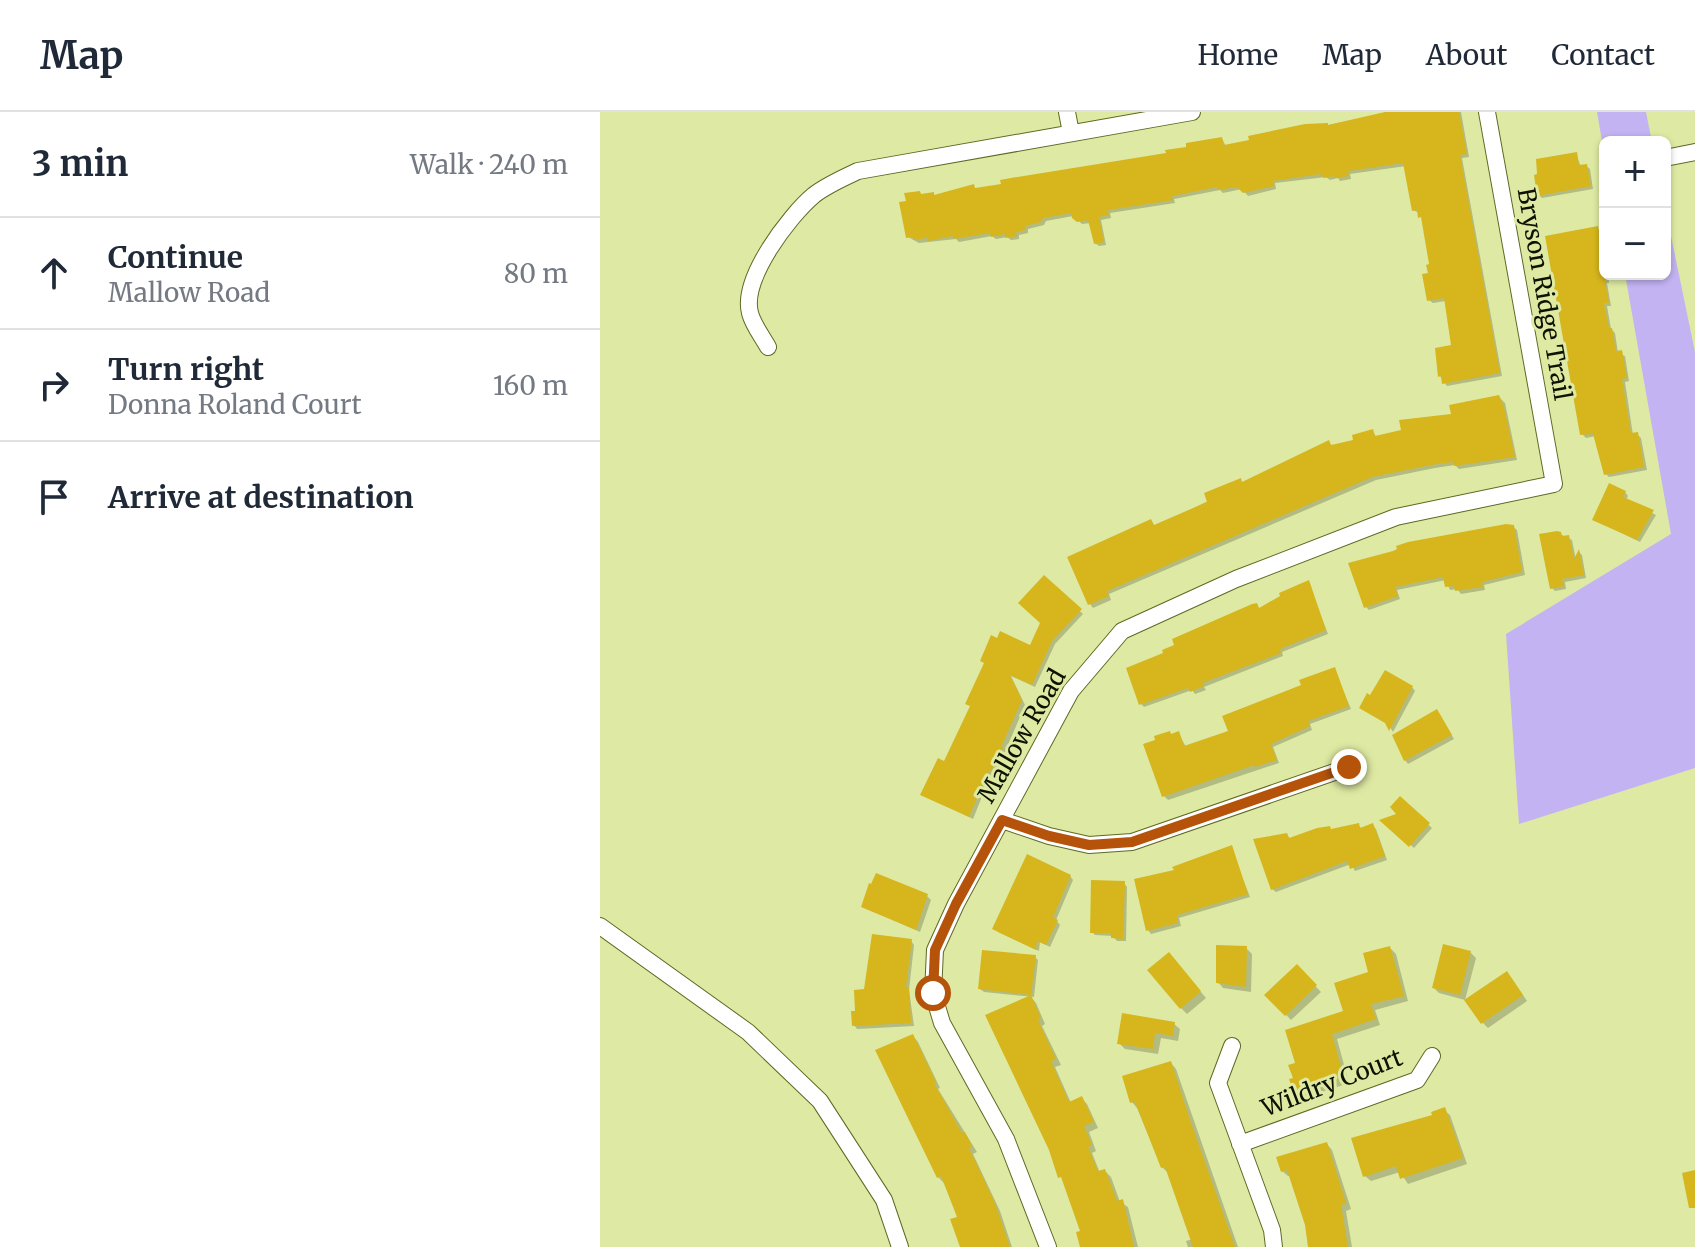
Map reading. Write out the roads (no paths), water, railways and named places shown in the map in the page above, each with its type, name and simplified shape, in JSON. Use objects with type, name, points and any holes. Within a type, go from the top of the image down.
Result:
[{"type":"street","points":[[1067,112],[1071,133]]},
{"type":"street","points":[[768,347],[749,312],[752,286],[777,238],[797,211],[817,193],[858,171],[1192,112]]},
{"type":"street","name":"Bryson Ridge Trail","points":[[1487,112],[1554,484]]},
{"type":"street","points":[[1671,157],[1695,152]]},
{"type":"street","name":"Mallow Road","points":[[1048,1247],[1006,1139],[942,1023],[933,993],[935,950],[956,904],[1071,691],[1122,631],[1236,579],[1396,517],[1554,484]]},
{"type":"street","points":[[1002,820],[1089,845],[1132,842],[1349,767]]},
{"type":"street","points":[[600,926],[748,1032],[820,1101],[884,1200],[900,1247]]},
{"type":"street","points":[[1232,1046],[1218,1083],[1272,1230],[1274,1247]]},
{"type":"street","name":"Wildry Court","points":[[1240,1144],[1417,1080],[1432,1056]]}]
